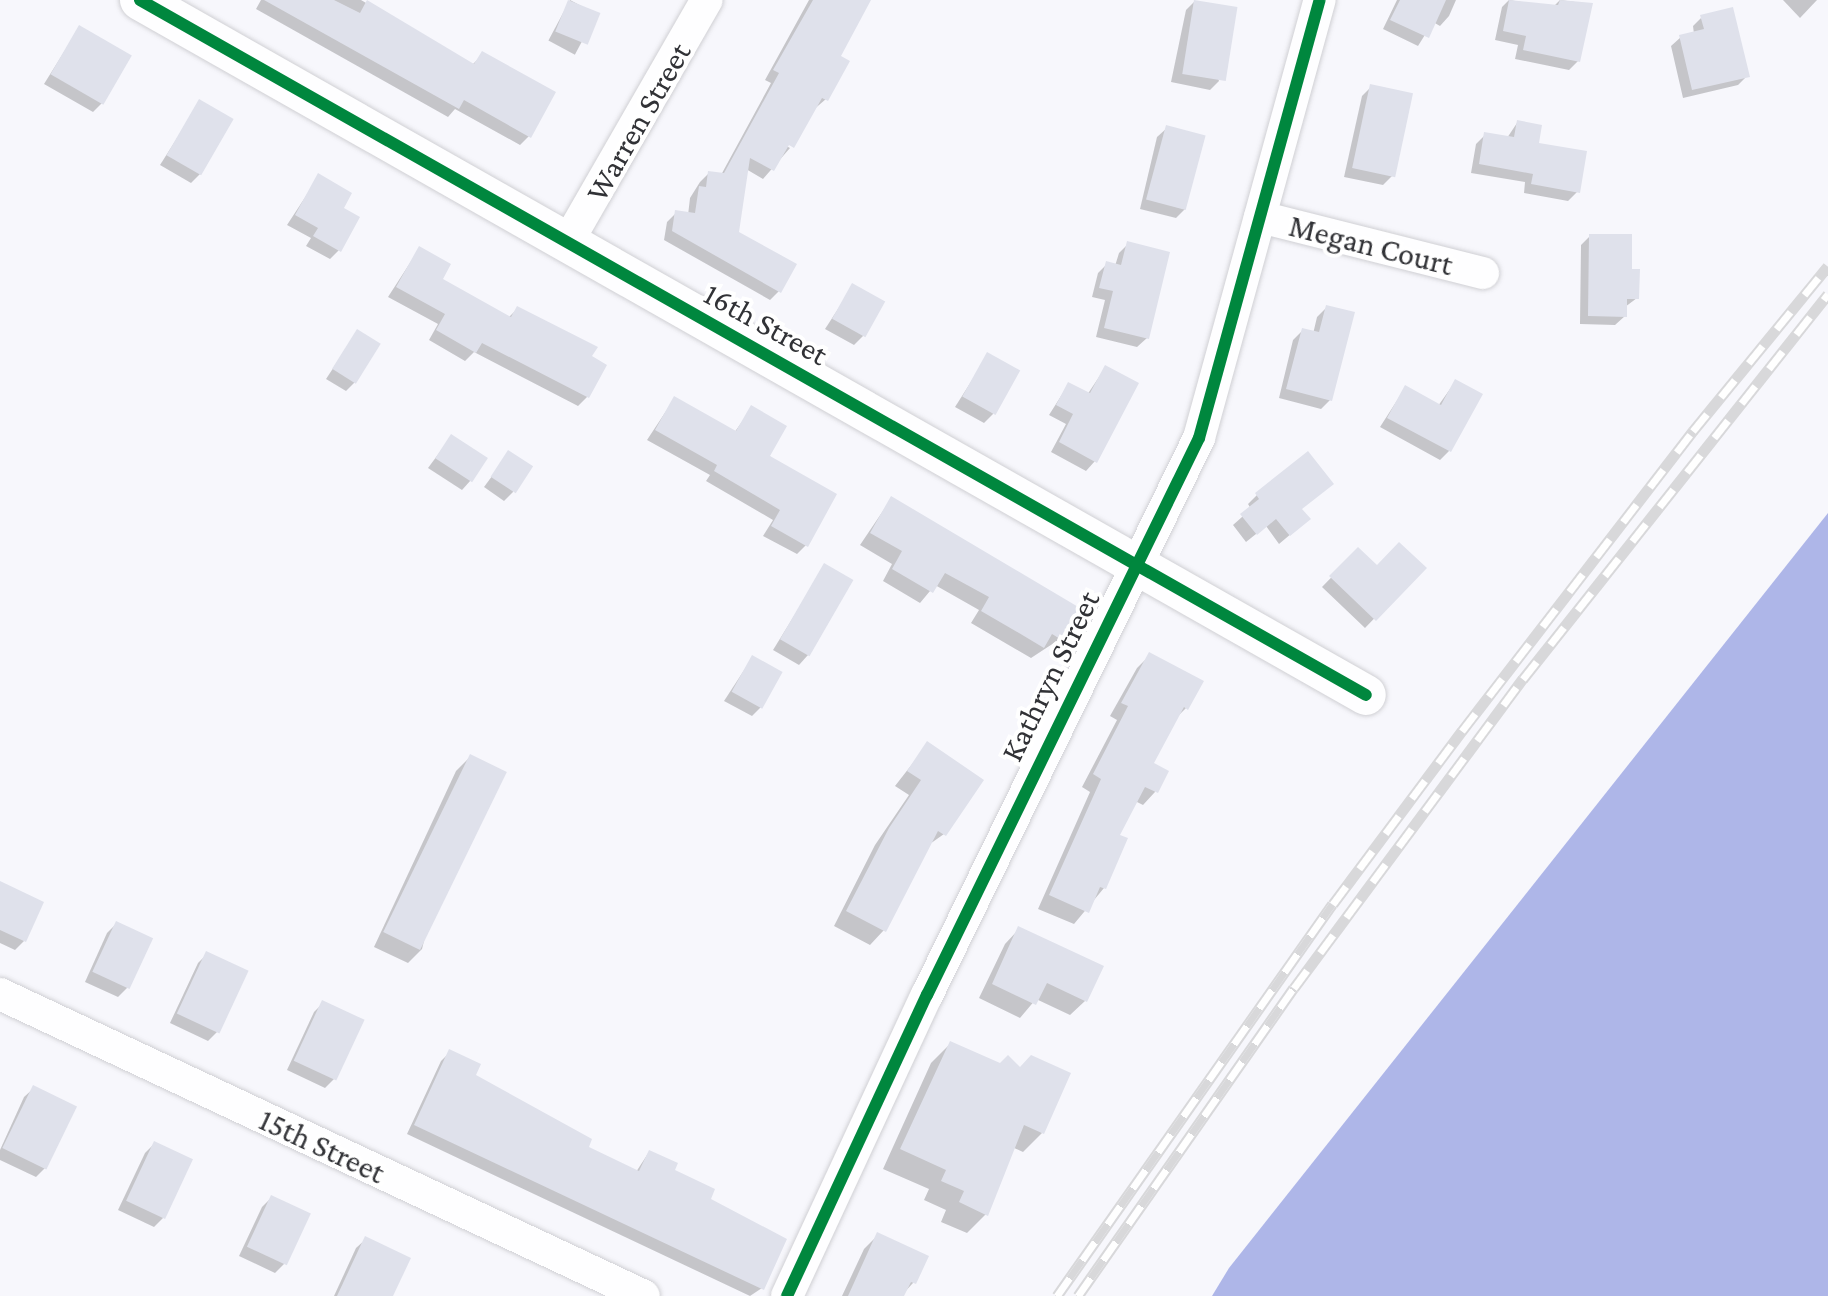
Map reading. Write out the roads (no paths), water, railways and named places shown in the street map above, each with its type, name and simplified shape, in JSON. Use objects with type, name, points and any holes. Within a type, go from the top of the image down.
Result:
[{"type":"street","name":"16th Street","points":[[140,0],[1366,695]]},
{"type":"street","name":"Warren Street","points":[[567,243],[707,0]]},
{"type":"street","name":"Kathryn Street","points":[[786,1296],[1134,563],[1199,438],[1320,0]]},
{"type":"street","name":"Megan Court","points":[[1260,217],[1483,273]]},
{"type":"street","name":"15th Street","points":[[0,994],[644,1296]]},
{"type":"water","points":[[1828,513],[1828,1296],[1212,1296],[1229,1268]]},
{"type":"railway","points":[[1057,1296],[1333,904],[1462,731],[1693,431],[1828,266]]},
{"type":"railway","points":[[1078,1296],[1294,988],[1523,679],[1828,294]]}]
